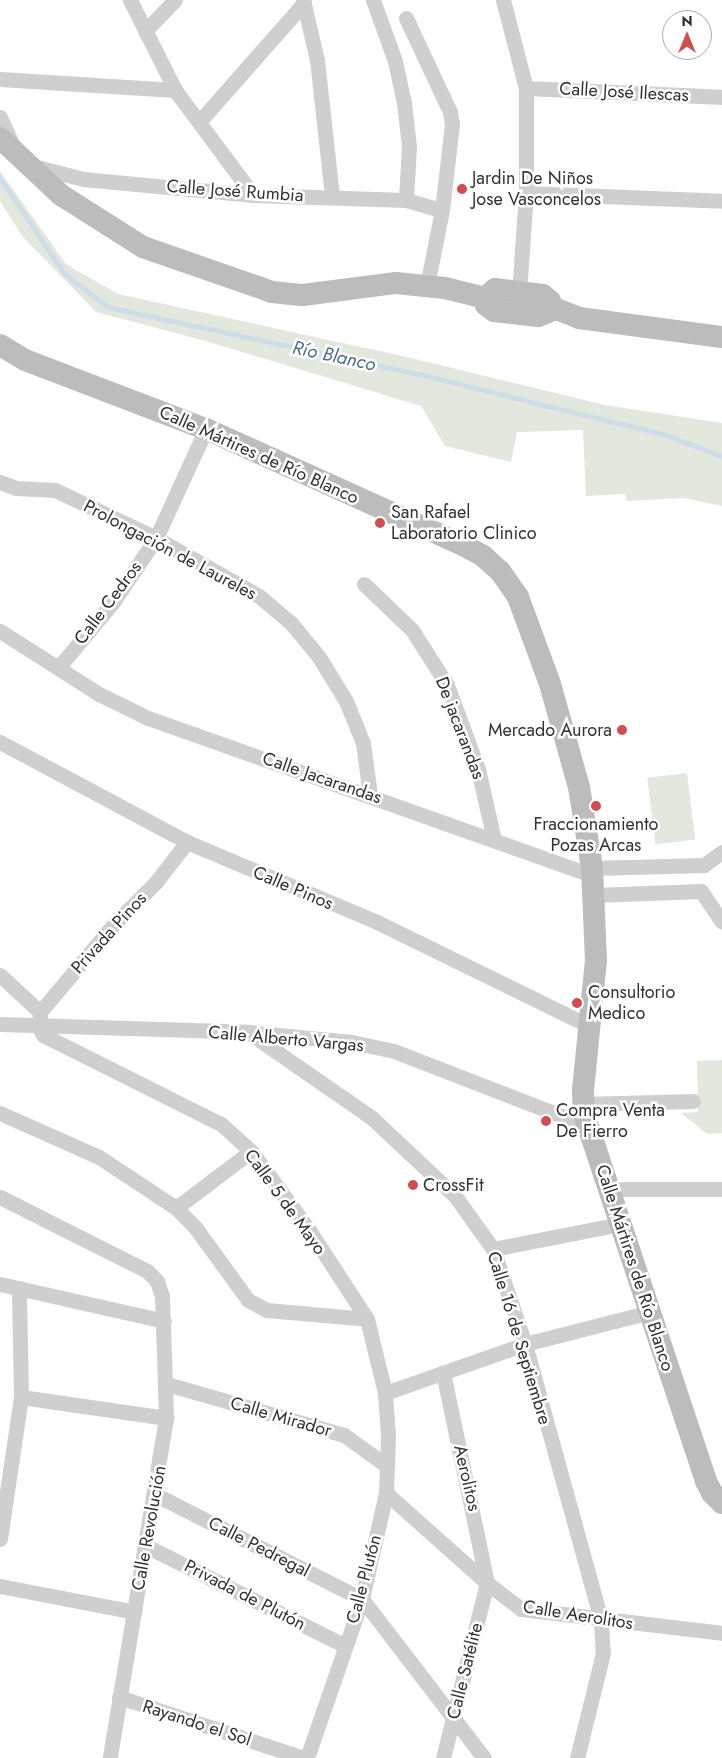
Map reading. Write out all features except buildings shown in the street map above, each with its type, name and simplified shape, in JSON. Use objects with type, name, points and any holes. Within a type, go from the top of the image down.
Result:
[{"type":"main road","points":[[0,138],[61,195],[143,246],[272,292],[302,296],[376,284],[427,286],[486,298]]},
{"type":"main road","points":[[486,298],[495,289],[546,296],[551,307],[579,318],[722,337]]},
{"type":"main road","points":[[486,298],[488,308],[497,312],[542,316],[551,307]]},
{"type":"main road","name":"Calle Mártires de Río Blanco","points":[[0,345],[25,360],[206,428],[461,544],[482,556],[500,571],[518,597],[550,684],[579,787],[593,879],[596,960],[583,1104],[587,1126],[708,1488],[722,1503]]},
{"type":"street","points":[[130,0],[175,90],[253,195]]},
{"type":"street","points":[[145,31],[175,0]]},
{"type":"street","points":[[373,0],[395,61],[404,103],[409,146],[406,200]]},
{"type":"street","points":[[503,0],[526,88],[526,193],[520,292]]},
{"type":"street","points":[[199,122],[303,2]]},
{"type":"street","points":[[303,2],[317,60],[332,196]]},
{"type":"street","points":[[406,18],[450,112],[452,124],[442,210],[427,286]]},
{"type":"street","points":[[0,79],[175,90]]},
{"type":"street","name":"Calle José Ilescas","points":[[526,88],[722,97]]},
{"type":"street","points":[[0,118],[22,160]]},
{"type":"street","name":"Calle José Rumbia","points":[[22,160],[83,179],[253,195],[332,196],[406,200],[442,210]]},
{"type":"street","points":[[526,193],[722,201]]},
{"type":"street","name":"Calle Cedros","points":[[58,668],[113,602],[156,538],[206,428]]},
{"type":"street","name":"Prolongación de Laureles","points":[[0,482],[16,488],[54,490],[156,538],[259,596],[291,623],[319,657],[346,701],[362,743],[370,795]]},
{"type":"street","name":"De jacarandas","points":[[364,584],[412,630],[447,685],[478,768],[494,840]]},
{"type":"street","name":"Calle Jacarandas","points":[[0,631],[99,694],[148,718],[370,795],[494,840],[593,879]]},
{"type":"street","name":"Calle Pinos","points":[[0,742],[186,842],[377,922],[589,1026]]},
{"type":"street","name":"Privada Pinos","points":[[39,1019],[114,924],[156,882],[186,842]]},
{"type":"street","points":[[593,879],[704,865],[722,852]]},
{"type":"street","points":[[593,879],[701,891],[722,922]]},
{"type":"street","name":"Calle 5 de Mayo","points":[[0,976],[39,1019],[43,1035],[220,1124],[251,1151],[309,1230],[367,1319],[385,1393]]},
{"type":"street","name":"Calle Alberto Vargas","points":[[0,1024],[39,1019],[248,1032],[352,1042],[394,1051],[587,1126]]},
{"type":"street","name":"Calle 16 de Septiembre","points":[[248,1032],[372,1118],[455,1196],[493,1249],[525,1344],[601,1620],[603,1653],[578,1758]]},
{"type":"street","points":[[583,1104],[693,1102]]},
{"type":"street","points":[[0,1113],[99,1157],[176,1208],[195,1227],[248,1300],[267,1310],[367,1319]]},
{"type":"street","points":[[176,1208],[251,1151]]},
{"type":"street","points":[[609,1189],[722,1190]]},
{"type":"street","name":"Calle Revolución","points":[[0,1197],[147,1271],[157,1281],[162,1296],[167,1384],[166,1418],[156,1495],[119,1696],[110,1758]]},
{"type":"street","points":[[493,1249],[620,1224]]},
{"type":"street","points":[[0,1284],[164,1321]]},
{"type":"street","points":[[0,1539],[20,1398],[19,1288]]},
{"type":"street","points":[[385,1393],[525,1344],[650,1312]]},
{"type":"street","name":"Aerolitos","points":[[443,1373],[487,1583]]},
{"type":"street","name":"Calle Mirador","points":[[167,1384],[344,1435],[387,1466]]},
{"type":"street","name":"Calle Plutón","points":[[305,1758],[362,1599],[386,1493],[385,1393]]},
{"type":"street","points":[[20,1398],[166,1418]]},
{"type":"street","name":"Calle Aerolitos","points":[[386,1493],[487,1583],[521,1609],[722,1633]]},
{"type":"street","name":"Calle Pedregal","points":[[156,1495],[362,1599]]},
{"type":"street","name":"Privada de Plutón","points":[[146,1546],[344,1645]]},
{"type":"street","name":"Calle Satélite","points":[[442,1758],[487,1583]]},
{"type":"street","points":[[0,1586],[135,1612]]},
{"type":"street","points":[[362,1599],[484,1758]]},
{"type":"street","name":"Rayando el Sol","points":[[119,1696],[305,1758]]},
{"type":"shaded area","points":[[0,171],[66,264],[118,294],[407,357],[605,405],[722,423],[722,506],[684,498],[627,501],[625,494],[586,496],[583,430],[517,432],[511,462],[445,446],[421,406],[209,342],[96,312],[23,237],[0,201]]},
{"type":"shaded area","points":[[687,773],[695,840],[655,844],[647,778]]},
{"type":"shaded area","points":[[722,1060],[722,1133],[707,1134],[681,1113],[698,1112],[697,1061]]},
{"type":"waterway","name":"Río Blanco","points":[[0,178],[65,274],[108,307],[440,379],[663,434],[722,456]]},
{"type":"place","name":"Jardin De Niños Jose Vasconcelos","points":[[462,189]]},
{"type":"place","name":"San Rafael Laboratorio Clinico","points":[[380,523]]},
{"type":"place","name":"Mercado Aurora","points":[[622,730]]},
{"type":"place","name":"Fraccionamiento Pozas Arcas","points":[[596,806]]},
{"type":"place","name":"Consultorio Medico","points":[[577,1003]]},
{"type":"place","name":"Compra Venta De Fierro","points":[[546,1121]]},
{"type":"place","name":"CrossFit","points":[[413,1185]]}]
